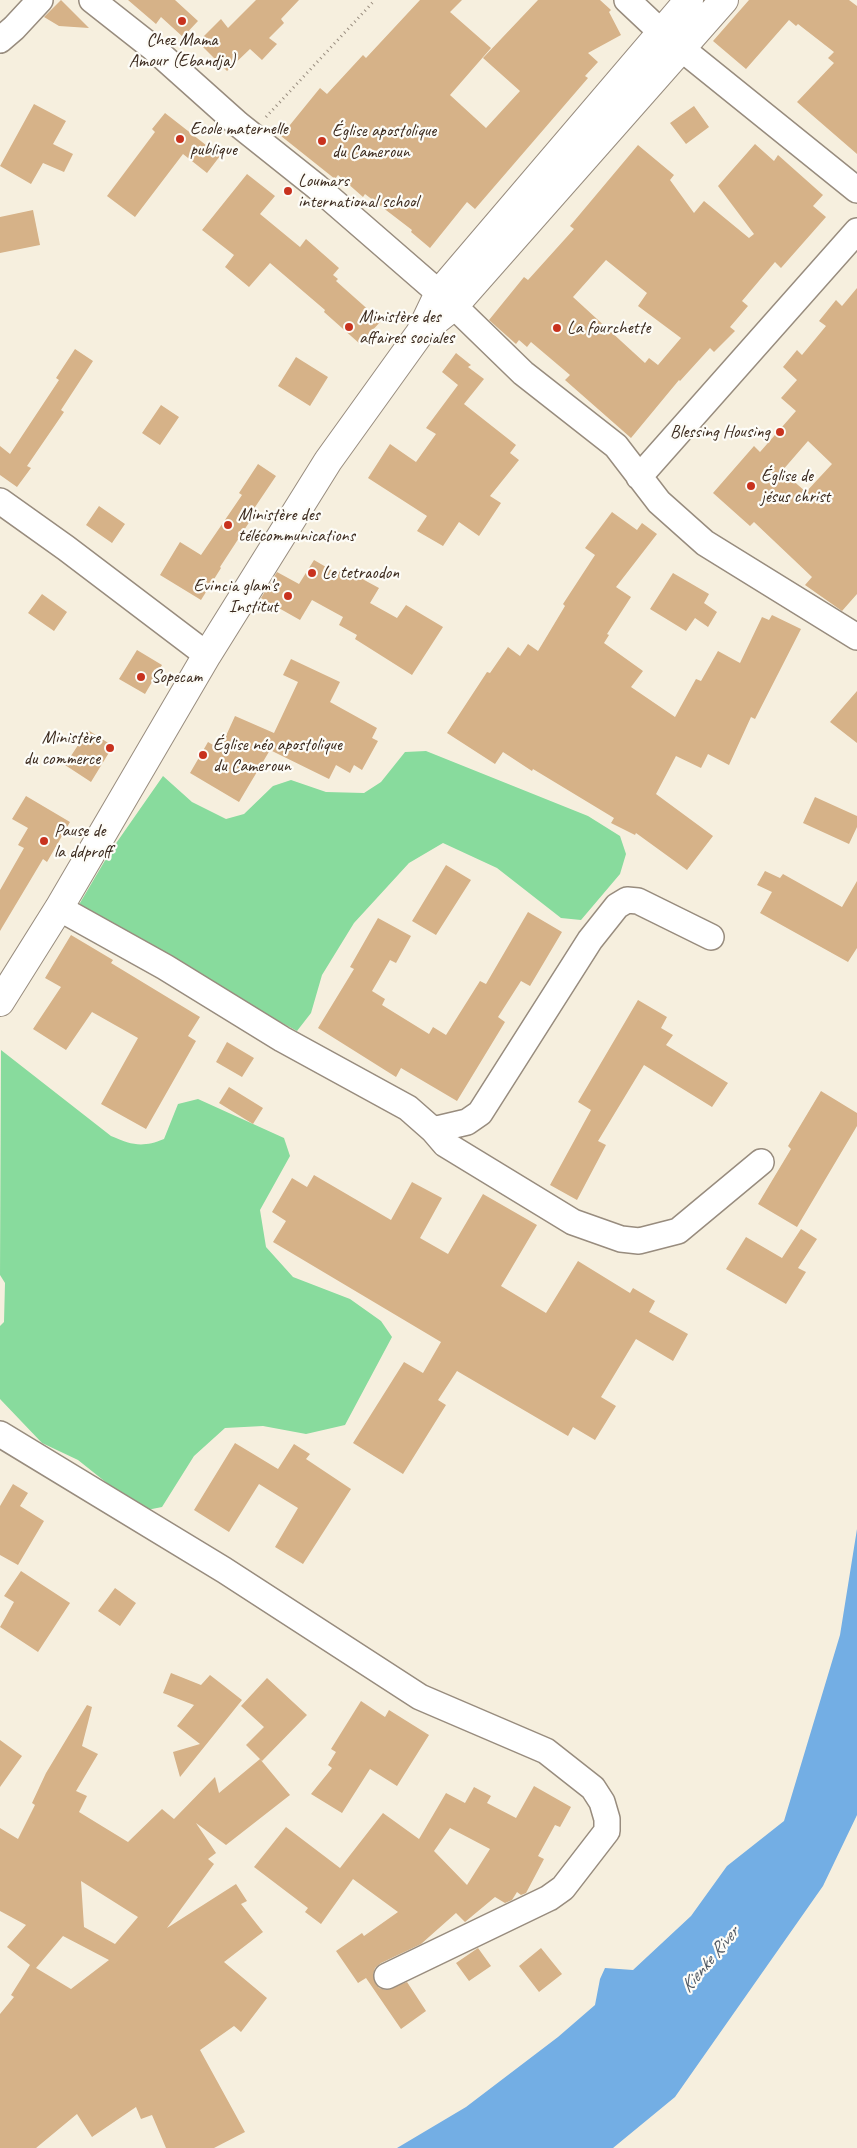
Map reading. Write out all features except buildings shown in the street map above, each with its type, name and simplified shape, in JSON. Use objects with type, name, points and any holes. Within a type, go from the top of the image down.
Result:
[{"type":"main road","points":[[671,40],[689,0]]},
{"type":"main road","points":[[0,1002],[59,908],[207,655],[328,461],[446,300],[671,40],[724,0]]},
{"type":"street","points":[[0,40],[40,0]]},
{"type":"street","points":[[92,0],[153,48],[250,134],[317,187],[446,300],[523,373],[616,446],[659,502],[705,543],[857,637]]},
{"type":"street","points":[[627,0],[671,40],[857,190]]},
{"type":"street","points":[[640,477],[857,231]]},
{"type":"street","points":[[0,501],[66,548],[207,655]]},
{"type":"street","points":[[433,1130],[467,1122],[480,1113],[590,940],[617,906],[627,900],[638,901],[711,938]]},
{"type":"street","points":[[59,908],[165,966],[282,1039],[408,1108],[433,1130],[445,1144],[573,1222],[621,1239],[639,1241],[678,1231],[761,1162]]},
{"type":"street","points":[[0,1434],[224,1570],[420,1697],[546,1751],[593,1788],[602,1802],[607,1820],[607,1831],[563,1888],[549,1898],[387,1976]]},
{"type":"path","points":[[250,134],[375,0]]},
{"type":"green space","points":[[426,751],[588,816],[620,836],[626,854],[620,874],[581,920],[561,918],[497,868],[443,843],[409,863],[354,923],[322,975],[311,1013],[297,1031],[130,941],[77,908],[110,852],[163,776],[192,802],[226,819],[244,814],[273,786],[291,780],[326,792],[364,793],[381,782],[405,752]]},
{"type":"green space","points":[[1,1050],[111,1136],[125,1142],[149,1144],[164,1139],[178,1104],[198,1099],[284,1138],[290,1156],[260,1210],[266,1247],[293,1277],[350,1299],[381,1321],[392,1337],[345,1425],[306,1434],[263,1426],[225,1428],[194,1456],[162,1507],[142,1511],[78,1460],[42,1443],[0,1399],[0,1326],[4,1322],[5,1283],[0,1275]]},
{"type":"water","name":"Kienke River","points":[[857,1529],[857,1815],[823,1886],[675,2097],[613,2148],[397,2148],[466,2107],[558,2037],[595,2005],[600,1979],[605,1968],[633,1970],[691,1916],[727,1866],[784,1821],[840,1635]]},
{"type":"place","name":"Chez Mama Amour (Ebandja)","points":[[182,21]]},
{"type":"place","name":"Ecole maternelle publique","points":[[180,139]]},
{"type":"place","name":"Église apostolique du Cameroun","points":[[322,141]]},
{"type":"place","name":"Loumars international school","points":[[288,191]]},
{"type":"place","name":"Ministère des affaires sociales","points":[[349,327]]},
{"type":"place","name":"La fourchette","points":[[557,328]]},
{"type":"place","name":"Blessing Housing","points":[[780,432]]},
{"type":"place","name":"Église de jésus christ","points":[[751,486]]},
{"type":"place","name":"Ministère des télécommunications","points":[[228,525]]},
{"type":"place","name":"Le tetraodon","points":[[312,573]]},
{"type":"place","name":"Evincia glam's Institut","points":[[288,596]]},
{"type":"place","name":"Sopecam","points":[[141,677]]},
{"type":"place","name":"Ministère du commerce","points":[[110,748]]},
{"type":"place","name":"Église néo apostolique du Cameroun","points":[[203,755]]},
{"type":"place","name":"Pause de la ddproff","points":[[44,841]]}]
